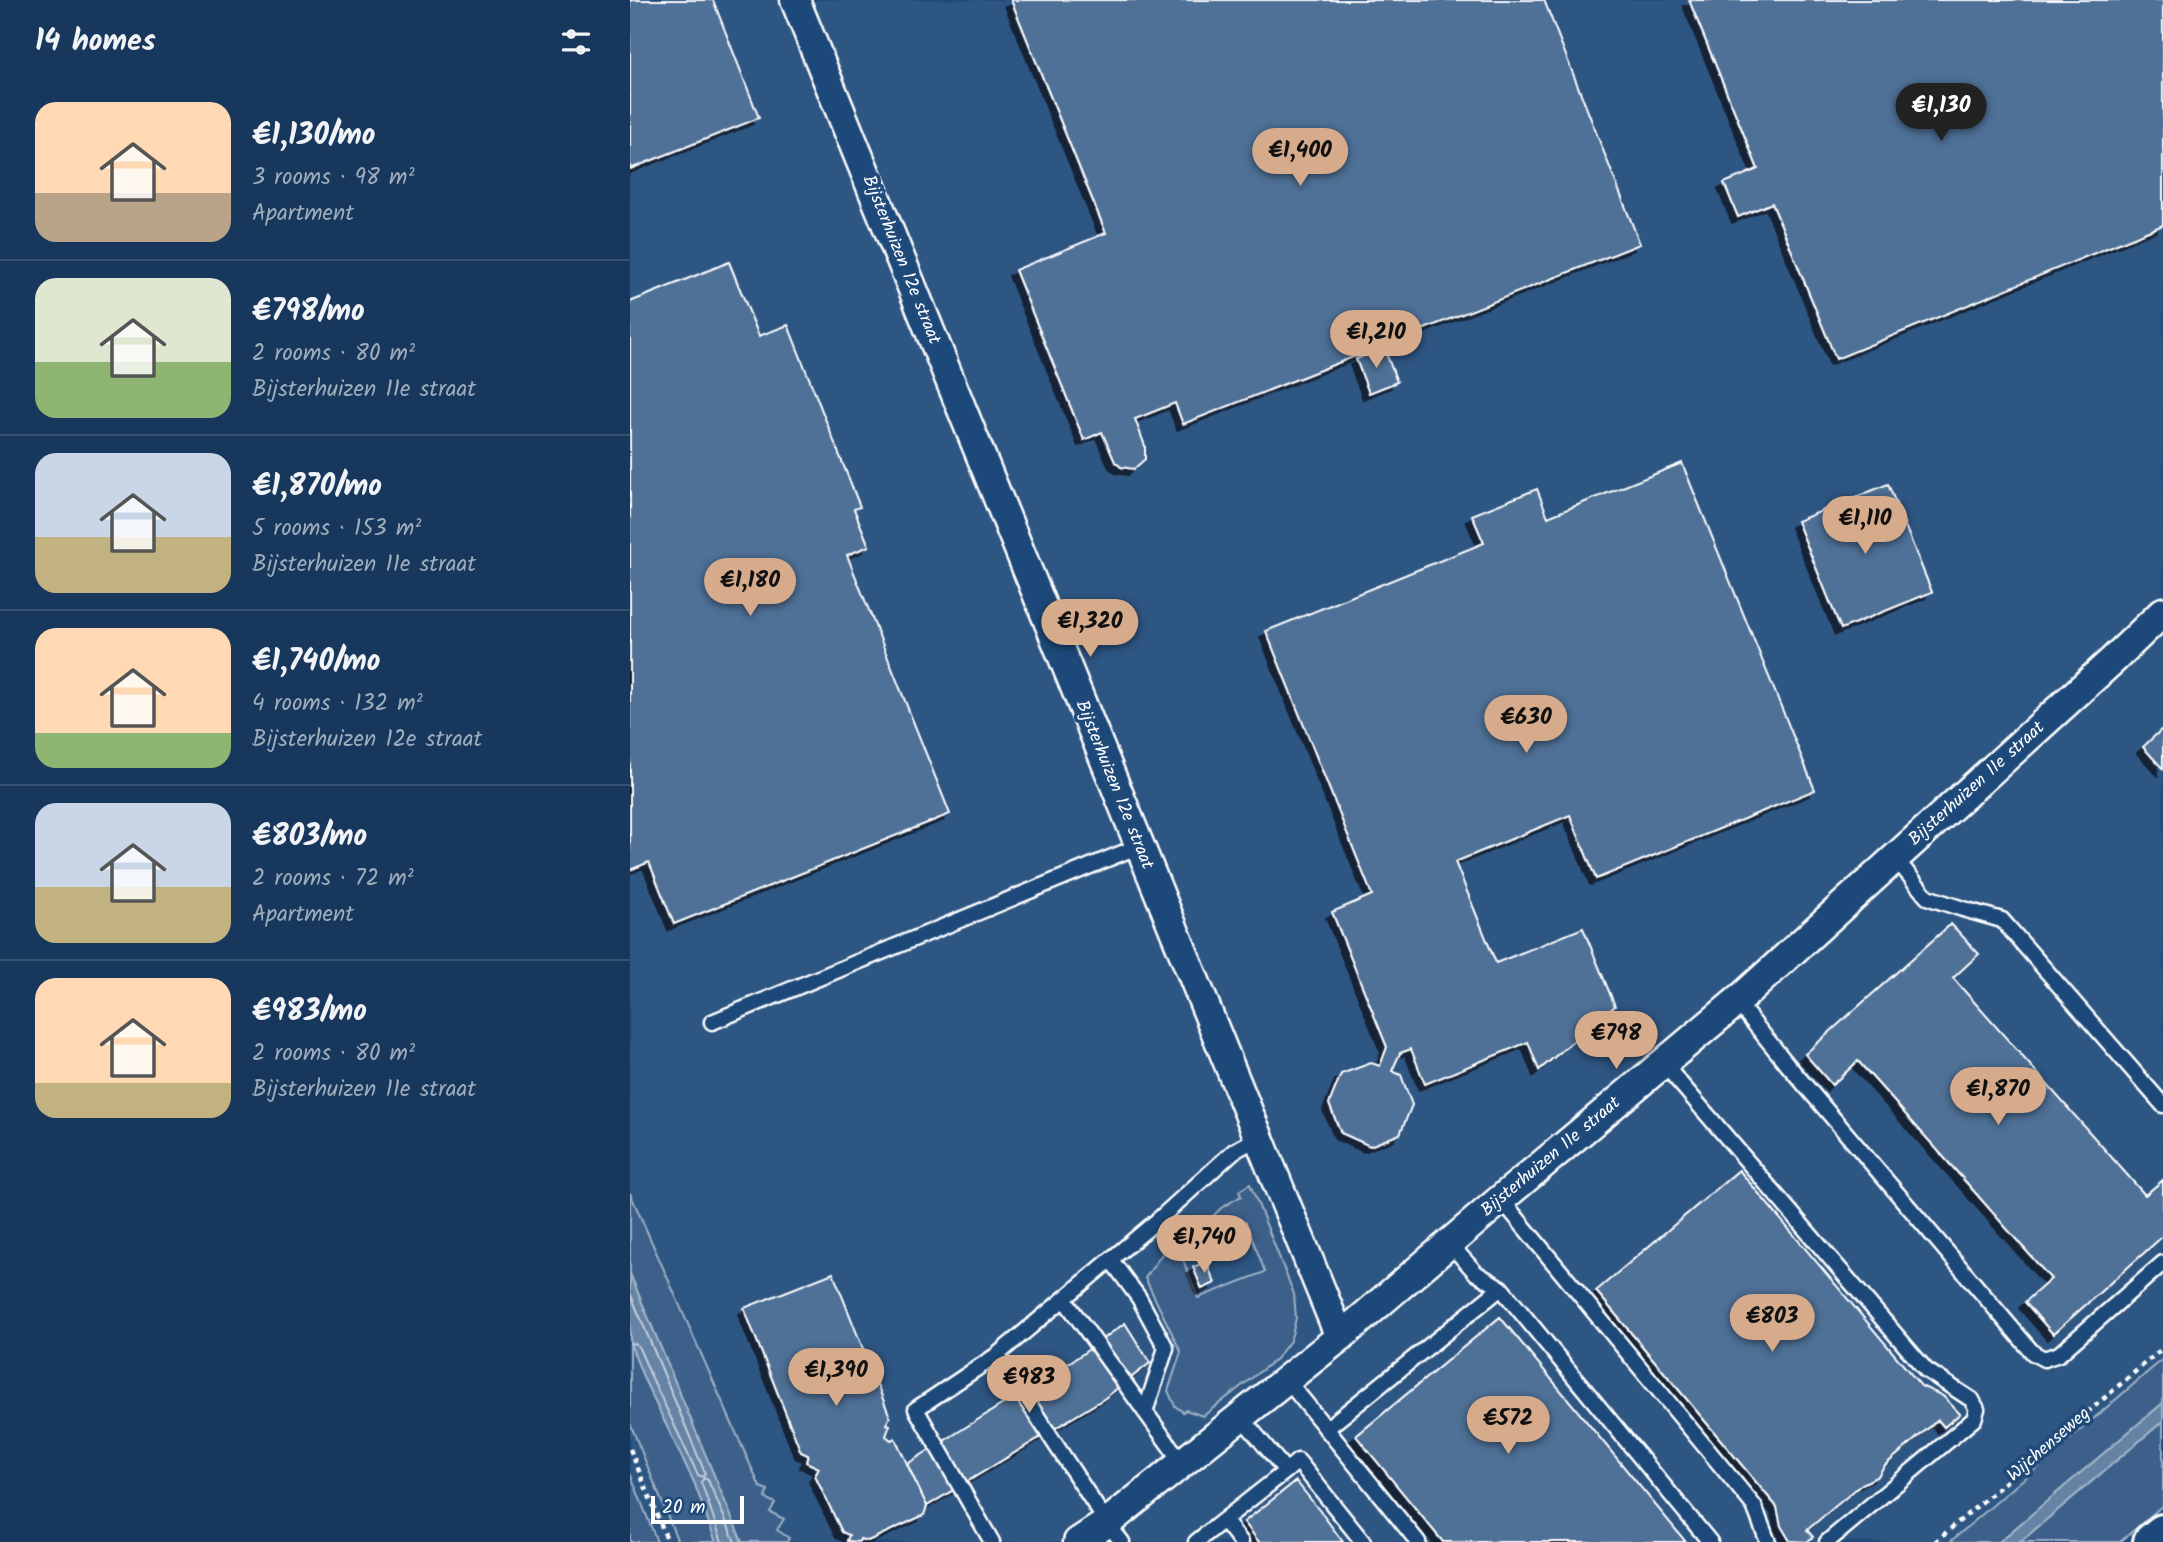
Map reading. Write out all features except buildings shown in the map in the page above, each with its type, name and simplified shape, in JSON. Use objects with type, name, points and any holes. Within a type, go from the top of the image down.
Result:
[{"type":"highway","points":[[2153,1542],[2163,1534]]},
{"type":"street","name":"Bijsterhuizen 12e straat","points":[[795,0],[1340,1337]]},
{"type":"street","name":"Bijsterhuizen 11e straat","points":[[1078,1542],[1114,1532],[1182,1463],[1340,1337],[1737,1001],[2163,612]]},
{"type":"lane","points":[[712,1021],[1139,846]]},
{"type":"lane","points":[[1895,858],[1927,897],[2003,920],[2163,1105]]},
{"type":"lane","points":[[1737,1001],[1787,1065],[2033,1353],[2044,1359],[2059,1354],[2163,1263]]},
{"type":"lane","points":[[1663,1063],[1926,1370],[1972,1400],[1977,1409],[1974,1419],[1827,1542]]},
{"type":"lane","points":[[992,1542],[916,1409],[998,1354],[1159,1219],[1234,1151],[1258,1138]]},
{"type":"lane","points":[[1501,1199],[1754,1506],[1768,1542]]},
{"type":"lane","points":[[1449,1243],[1476,1273],[1501,1288],[1710,1542]]},
{"type":"lane","points":[[1111,1260],[1139,1298],[1166,1348],[1145,1412]]},
{"type":"lane","points":[[1326,1429],[1501,1288]]},
{"type":"lane","points":[[1064,1299],[1182,1463]]},
{"type":"lane","points":[[998,1354],[1114,1532]]},
{"type":"lane","points":[[1287,1380],[1418,1542]]},
{"type":"lane","points":[[1241,1417],[1286,1471]]},
{"type":"lane","points":[[1196,1542],[1298,1461],[1363,1542]]},
{"type":"lane","points":[[1224,1520],[1241,1542]]},
{"type":"path","name":"Wijchenseweg","points":[[1935,1542],[2163,1348]]},
{"type":"path","points":[[630,1449],[668,1542]]},
{"type":"shaded area","points":[[630,0],[2163,0],[2163,1433],[2022,1542],[630,1542]]},
{"type":"shaded area","points":[[1250,1184],[1294,1294],[1296,1318],[1293,1331],[1290,1341],[1276,1359],[1203,1416],[1186,1410],[1183,1412],[1175,1406],[1168,1391],[1181,1352],[1145,1278],[1174,1237],[1198,1298],[1265,1272],[1246,1222],[1223,1230],[1213,1216],[1241,1196],[1239,1191]]},
{"type":"shaded area","points":[[630,1193],[760,1487],[768,1490],[765,1498],[775,1503],[770,1512],[784,1519],[777,1530],[789,1538],[787,1542],[742,1542],[737,1532],[630,1274]]},
{"type":"shaded area","points":[[630,1343],[644,1379],[694,1482],[716,1542],[678,1542],[630,1423]]},
{"type":"shaded area","points":[[2163,1359],[2163,1403],[1999,1542],[1950,1542]]},
{"type":"shaded area","points":[[2163,1421],[2163,1505],[2120,1542],[2020,1542]]},
{"type":"shaded area","points":[[630,1473],[657,1542],[630,1542]]},
{"type":"water","points":[[630,1274],[742,1542],[716,1542],[694,1482],[644,1379],[630,1343]]},
{"type":"water","points":[[2163,1403],[2163,1421],[2020,1542],[1999,1542]]}]
